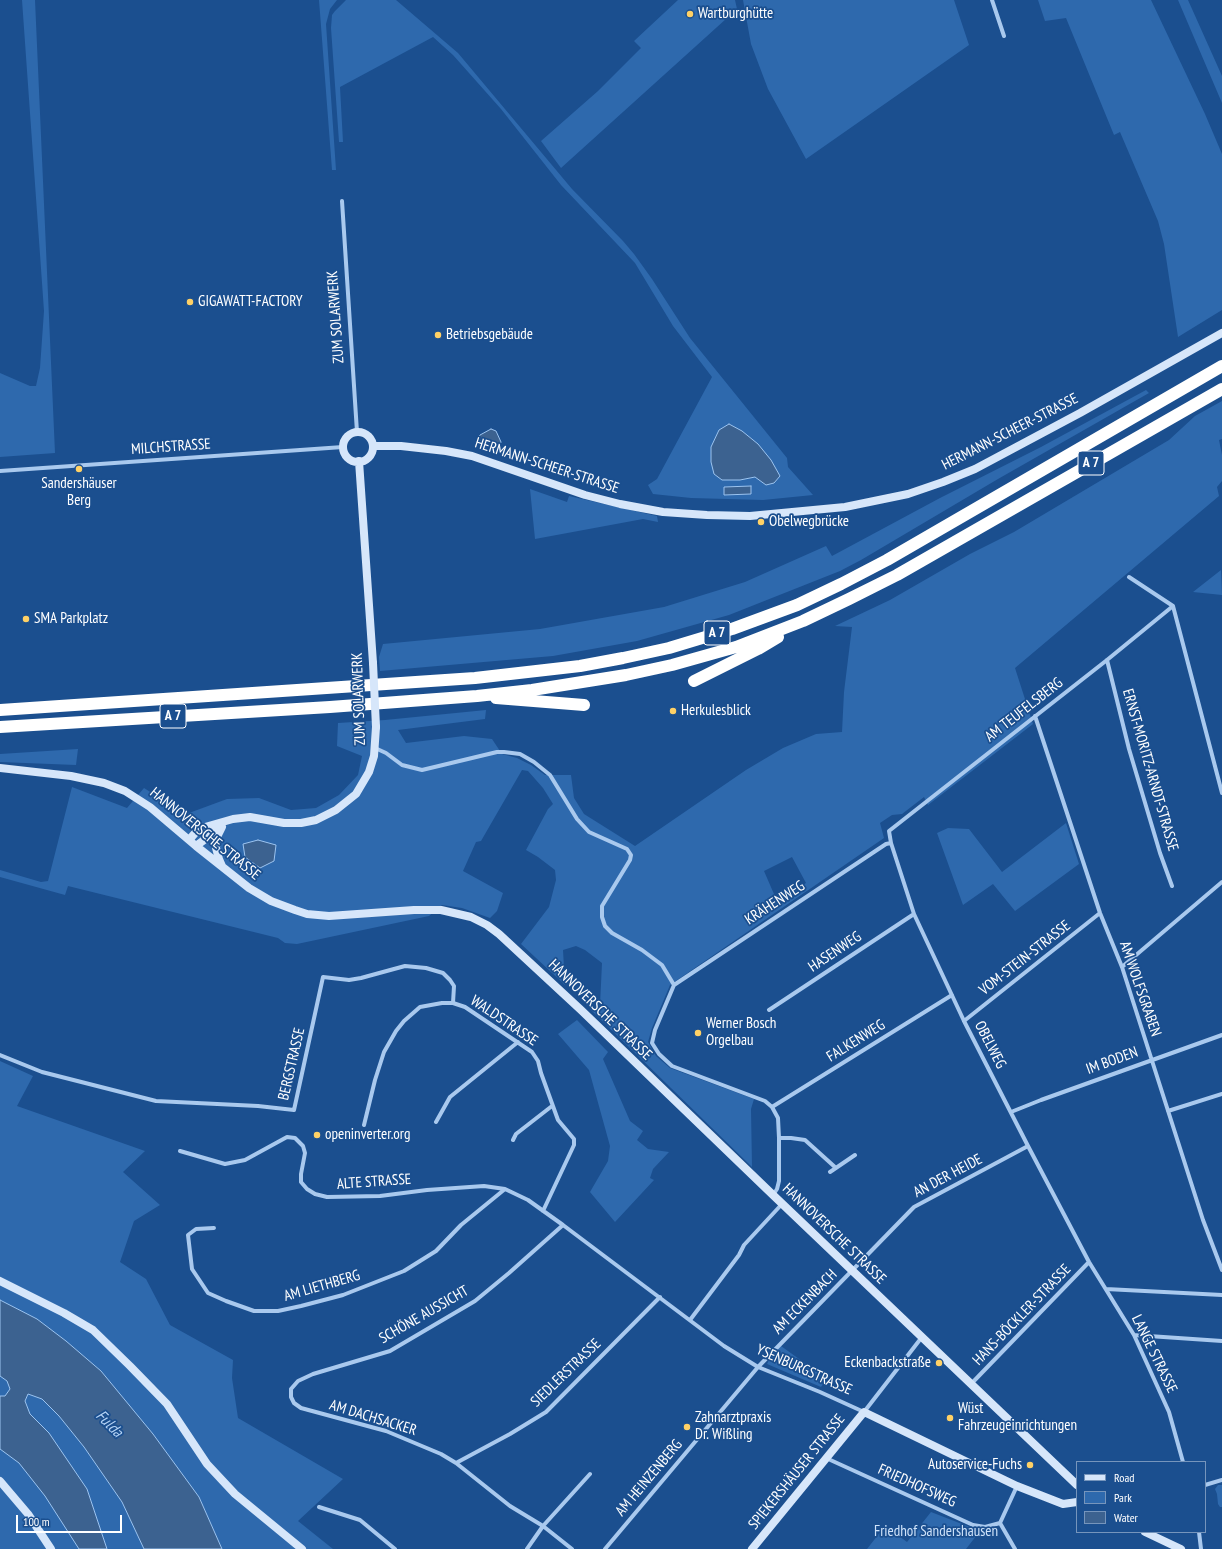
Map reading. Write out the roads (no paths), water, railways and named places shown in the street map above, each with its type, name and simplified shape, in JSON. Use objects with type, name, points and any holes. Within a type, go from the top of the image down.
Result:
[{"type":"highway","name":"A 7","points":[[0,710],[475,678],[580,666],[669,648],[732,629],[797,605],[841,584],[887,560],[1222,366]]},
{"type":"highway","name":"A 7","points":[[0,727],[330,707],[477,696],[540,689],[626,676],[665,667],[736,647],[803,621],[849,599],[897,574],[1222,389]]},
{"type":"highway","points":[[694,681],[758,649],[803,621]]},
{"type":"highway","points":[[477,696],[510,700],[584,705]]},
{"type":"main road","name":"HERMANN-SCHEER-STRASSE","points":[[373,446],[401,446],[446,451],[472,456],[585,495],[620,504],[663,512],[750,516],[845,507],[908,494],[975,469],[1222,333]]},
{"type":"main road","points":[[357,432],[363,432],[368,435],[372,440],[373,446],[370,456],[360,462],[349,458],[343,447],[344,441],[348,436],[357,432]]},
{"type":"main road","name":"ZUM SOLARWERK","points":[[189,840],[196,832],[228,820],[250,817],[284,823],[301,823],[316,820],[330,814],[350,800],[361,787],[372,764],[375,748],[376,727],[360,462]]},
{"type":"main road","name":"HANNOVERSCHE STRASSE","points":[[0,768],[71,776],[115,787],[135,796],[147,804],[228,873],[260,895],[283,906],[307,914],[329,916],[441,910],[471,917],[487,924],[581,1010],[1076,1484]]},
{"type":"main road","points":[[196,846],[222,827],[228,820]]},
{"type":"main road","points":[[222,827],[216,842],[217,853],[221,864],[228,873]]},
{"type":"main road","points":[[0,1281],[64,1313],[93,1330],[167,1404],[207,1464],[235,1494],[302,1549]]},
{"type":"main road","name":"SPIEKERSHÄUSER STRASSE","points":[[752,1549],[864,1412]]},
{"type":"main road","name":"YSENBURGSTRASSE","points":[[864,1412],[1018,1486],[1063,1504],[1076,1502]]},
{"type":"main road","points":[[0,1481],[28,1514],[51,1549]]},
{"type":"main road","points":[[1147,1533],[1181,1549]]},
{"type":"street","points":[[992,0],[1004,36]]},
{"type":"street","name":"ZUM SOLARWERK","points":[[342,201],[357,432]]},
{"type":"street","name":"MILCHSTRASSE","points":[[0,471],[343,447]]},
{"type":"street","points":[[1129,577],[1173,606],[1222,793]]},
{"type":"street","name":"AM TEUFELSBERG","points":[[889,831],[1107,660],[1173,606]]},
{"type":"street","name":"ERNST-MORITZ-ARNDT-STRASSE","points":[[1107,660],[1129,749],[1160,852],[1172,886]]},
{"type":"street","name":"AM WOLFSGRABEN","points":[[1035,716],[1100,913],[1122,967],[1203,1220],[1222,1270]]},
{"type":"street","points":[[375,748],[386,753],[402,765],[422,770],[484,754],[504,752],[520,754],[543,768],[550,775],[577,819],[589,832],[627,849],[631,855],[626,868],[602,906],[601,912],[603,922],[612,933],[642,950],[662,965],[674,985],[655,1030],[652,1043],[659,1054],[672,1066],[766,1101],[772,1107],[778,1118],[779,1138],[779,1181],[777,1189],[773,1195]]},
{"type":"street","name":"OBELWEG","points":[[889,831],[891,843],[914,914],[964,1021],[1090,1262]]},
{"type":"street","name":"KRÄHENWEG","points":[[674,985],[880,848],[891,843]]},
{"type":"street","points":[[1122,967],[1222,882]]},
{"type":"street","name":"VOM-STEIN-STRASSE","points":[[964,1021],[1100,913]]},
{"type":"street","name":"HASENWEG","points":[[769,1010],[914,914]]},
{"type":"street","name":"BERGSTRASSE","points":[[0,1055],[42,1072],[156,1101],[258,1106],[294,1110],[323,977],[348,980],[362,978],[404,966],[426,968],[443,973],[450,980],[454,986],[453,1003]]},
{"type":"street","name":"FALKENWEG","points":[[772,1107],[952,995]]},
{"type":"street","name":"WALDSTRASSE","points":[[364,1125],[375,1080],[384,1052],[404,1020],[420,1007],[442,1003],[453,1003],[465,1007],[532,1052],[538,1061],[558,1120],[574,1139],[574,1145],[544,1211]]},
{"type":"street","name":"IM BODEN","points":[[1011,1112],[1222,1034]]},
{"type":"street","points":[[436,1122],[450,1097],[518,1042]]},
{"type":"street","points":[[1168,1112],[1222,1094]]},
{"type":"street","points":[[513,1140],[516,1134],[552,1106]]},
{"type":"street","name":"ALTE STRASSE","points":[[180,1151],[224,1164],[245,1160],[287,1137],[295,1138],[303,1146],[306,1153],[301,1174],[301,1182],[307,1189],[315,1194],[327,1197],[380,1196],[427,1190],[484,1186],[505,1189]]},
{"type":"street","points":[[779,1138],[805,1140],[836,1168]]},
{"type":"street","name":"AN DER HEIDE","points":[[853,1271],[914,1207],[1028,1146]]},
{"type":"street","points":[[830,1172],[855,1155]]},
{"type":"street","name":"YSENBURGSTRASSE","points":[[505,1189],[528,1200],[544,1211],[724,1346],[758,1367],[820,1392],[864,1412]]},
{"type":"street","name":"AM LIETHBERG","points":[[214,1228],[196,1229],[188,1235],[192,1269],[208,1293],[254,1311],[278,1311],[343,1295],[404,1271],[436,1251],[461,1225],[505,1189]]},
{"type":"street","points":[[690,1320],[744,1245],[782,1204]]},
{"type":"street","name":"SCHÖNE AUSSICHT","points":[[294,1402],[291,1397],[291,1389],[298,1381],[313,1374],[390,1351],[417,1336],[475,1301],[509,1274],[563,1225]]},
{"type":"street","name":"LANGE STRASSE","points":[[1090,1262],[1134,1335],[1169,1412],[1183,1461]]},
{"type":"street","name":"HANS-BÖCKLER-STRASSE","points":[[971,1384],[1090,1262]]},
{"type":"street","name":"AM ECKENBACH","points":[[758,1367],[853,1271]]},
{"type":"street","points":[[1106,1289],[1222,1295]]},
{"type":"street","name":"SIEDLERSTRASSE","points":[[456,1463],[510,1434],[546,1412],[660,1297]]},
{"type":"street","points":[[1134,1335],[1222,1340]]},
{"type":"street","points":[[864,1412],[922,1337]]},
{"type":"street","name":"AM HEINZENBERG","points":[[605,1549],[758,1367]]},
{"type":"street","name":"AM DACHSACKER","points":[[294,1402],[301,1408],[312,1412],[399,1436],[441,1454],[456,1463],[510,1506],[543,1526],[572,1549]]},
{"type":"street","name":"FRIEDHOFSWEG","points":[[826,1458],[973,1525],[985,1527],[1000,1523]]},
{"type":"street","points":[[526,1549],[543,1526],[590,1474]]},
{"type":"street","points":[[1206,1485],[1222,1480]]},
{"type":"street","points":[[1015,1549],[1000,1523],[1018,1486]]},
{"type":"street","points":[[319,1507],[360,1520],[395,1549]]},
{"type":"street","points":[[1199,1533],[1201,1549]]},
{"type":"water","points":[[729,424],[742,431],[758,444],[771,460],[780,476],[774,483],[766,485],[755,477],[740,480],[722,480],[714,474],[711,462],[711,447],[719,430]]},
{"type":"water","points":[[491,429],[496,431],[501,442],[500,445],[491,445],[478,440],[480,435]]},
{"type":"water","points":[[751,486],[751,494],[724,495],[724,487]]},
{"type":"water","points":[[258,840],[276,845],[274,861],[260,868],[245,857],[243,844]]},
{"type":"water","name":"Fulda","points":[[0,1300],[37,1319],[66,1341],[101,1371],[153,1434],[199,1497],[222,1549],[144,1549],[122,1502],[84,1447],[59,1416],[42,1399],[28,1394],[25,1401],[30,1414],[49,1433],[87,1489],[107,1549],[79,1549],[45,1496],[19,1463],[0,1449],[0,1396],[5,1396],[10,1389],[7,1381],[0,1376]]},
{"type":"place","name":"Wartburghütte","points":[[690,14]]},
{"type":"place","name":"GIGAWATT-FACTORY","points":[[190,302]]},
{"type":"place","name":"Betriebsgebäude","points":[[438,335]]},
{"type":"place","name":"Sandershäuser Berg","points":[[79,469]]},
{"type":"place","name":"Obelwegbrücke","points":[[761,522]]},
{"type":"place","name":"SMA Parkplatz","points":[[26,619]]},
{"type":"place","name":"Herkulesblick","points":[[673,711]]},
{"type":"place","name":"Werner Bosch Orgelbau","points":[[698,1033]]},
{"type":"place","name":"openinverter.org","points":[[317,1135]]},
{"type":"place","name":"Eckenbackstraße","points":[[939,1363]]},
{"type":"place","name":"Wüst Fahrzeugeinrichtungen","points":[[950,1418]]},
{"type":"place","name":"Zahnarztpraxis Dr. Wißling","points":[[687,1427]]},
{"type":"place","name":"Autoservice-Fuchs","points":[[1030,1465]]},
{"type":"park label","name":"Friedhof Sandershausen","points":[[936,1532]]}]
